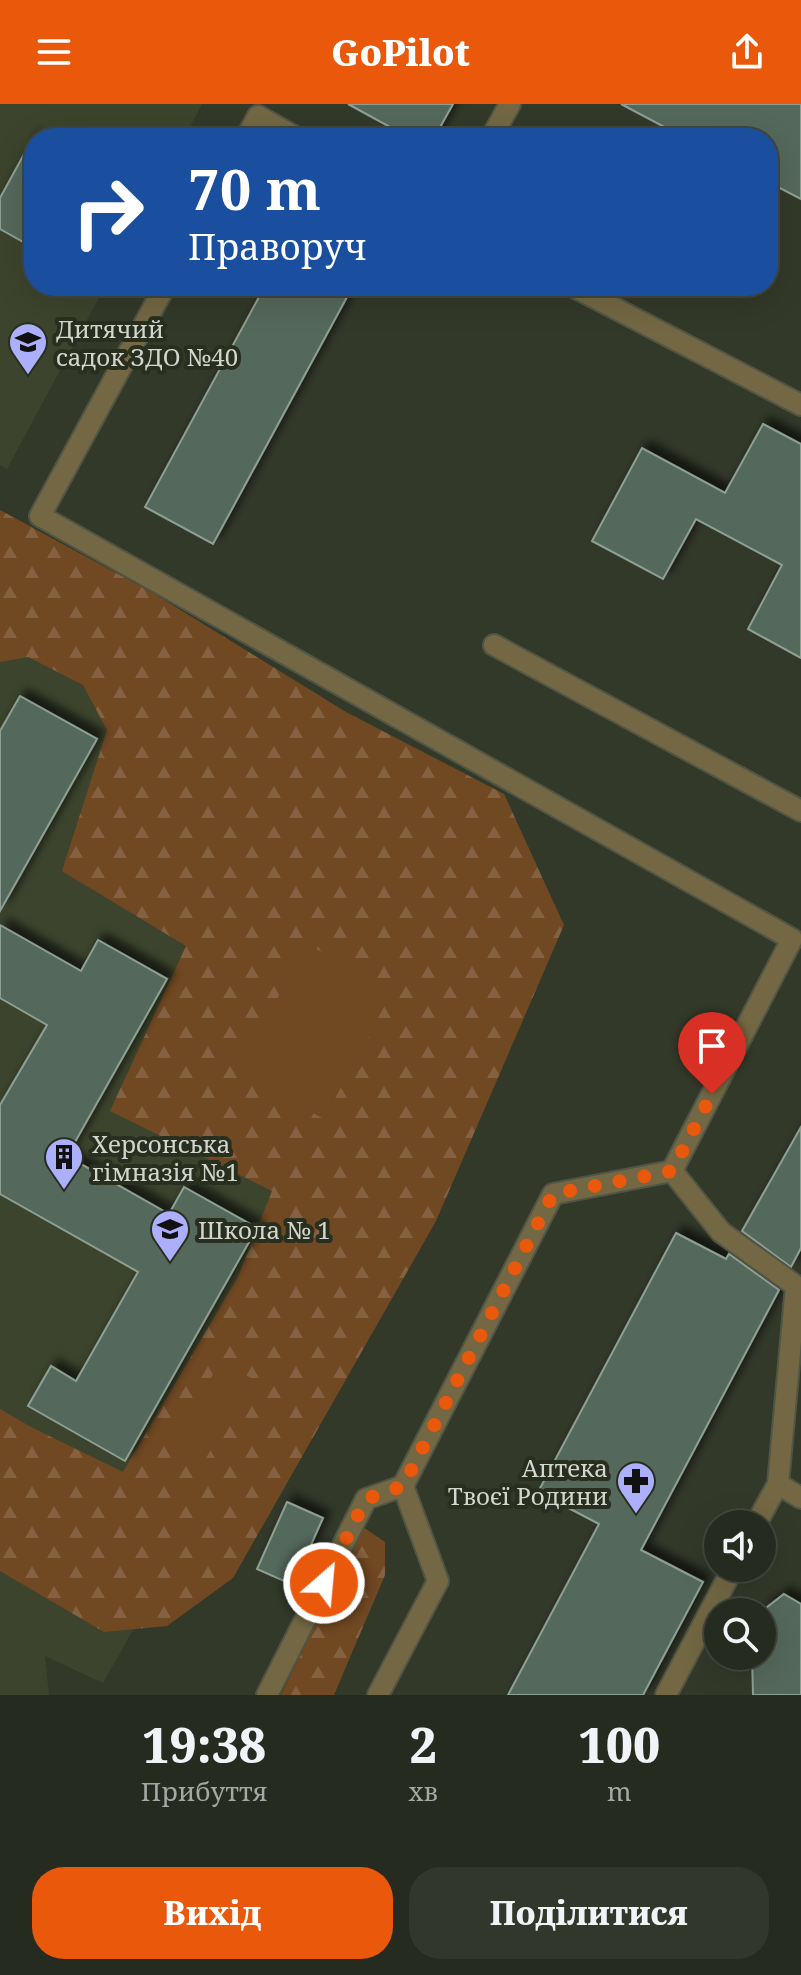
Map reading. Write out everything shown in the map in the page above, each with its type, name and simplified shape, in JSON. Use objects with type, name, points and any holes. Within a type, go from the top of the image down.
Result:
[{"type":"lane","points":[[497,128],[510,104]]},
{"type":"lane","points":[[251,128],[261,110],[284,128]]},
{"type":"lane","points":[[160,296],[40,516],[798,935],[672,1171]]},
{"type":"lane","points":[[591,296],[801,405]]},
{"type":"lane","points":[[494,645],[801,811]]},
{"type":"lane","points":[[672,1171],[721,1232],[796,1286],[778,1484],[764,1510]]},
{"type":"lane","points":[[267,1695],[366,1499],[403,1486],[553,1194],[672,1171]]},
{"type":"lane","points":[[778,1484],[801,1498]]},
{"type":"lane","points":[[378,1695],[438,1581],[403,1486]]},
{"type":"lane","points":[[666,1695],[726,1582]]},
{"type":"shaded area","name":"Дитячий садок ЗДО №40","points":[[0,104],[202,104],[189,128],[24,128],[24,296],[100,296],[7,469],[0,465]]},
{"type":"shaded area","name":"Школа № 1","points":[[0,607],[548,894],[103,1683],[45,1656],[49,1695],[0,1695]]},
{"type":"green space","name":"Школа № 1","points":[[0,510],[153,593],[346,712],[504,794],[564,925],[436,1221],[233,1578],[167,1626],[104,1632],[0,1571],[0,1409],[123,1472],[238,1277],[272,1191],[110,1111],[186,946],[62,871],[107,730],[83,685],[28,657],[0,662]]},
{"type":"green space","points":[[307,944],[393,990],[324,1119],[237,1073]]},
{"type":"green space","points":[[220,1362],[251,1378],[201,1467],[170,1451]]},
{"type":"green space","points":[[363,1527],[385,1542],[385,1575],[334,1695],[281,1695]]},
{"type":"building","points":[[348,104],[453,104],[440,128],[392,128]]},
{"type":"building","points":[[621,104],[801,104],[801,199],[778,187],[778,128],[666,128]]},
{"type":"building","points":[[24,154],[24,242],[0,229],[0,198]]},
{"type":"building","points":[[260,296],[348,296],[213,544],[145,507]]},
{"type":"building","points":[[763,424],[801,444],[801,658],[748,629],[782,565],[696,519],[663,579],[592,541],[642,448],[725,493]]},
{"type":"building","points":[[20,696],[97,739],[0,911],[0,731]]},
{"type":"building","name":"Херсонська гімназія №1","points":[[0,925],[81,971],[98,940],[167,979],[67,1156],[169,1214],[184,1187],[257,1228],[125,1461],[28,1406],[51,1366],[76,1381],[138,1272],[0,1194],[0,1105],[47,1025],[0,998]]},
{"type":"building","points":[[801,1127],[801,1248],[791,1267],[742,1231]]},
{"type":"building","points":[[676,1233],[726,1259],[729,1254],[779,1290],[641,1550],[703,1582],[643,1695],[508,1695],[599,1524],[538,1492]]},
{"type":"building","points":[[287,1502],[323,1518],[293,1585],[257,1569]]},
{"type":"building","points":[[784,1594],[801,1604],[801,1695],[753,1695],[752,1670],[776,1670],[776,1600]]},
{"type":"place","name":"Дитячий садок ЗДО №40","points":[[28,376]]},
{"type":"place","name":"Херсонська гімназія №1","points":[[64,1191]]},
{"type":"place","name":"Школа № 1","points":[[170,1263]]},
{"type":"place","name":"Аптека Твоєї Родини","points":[[636,1515]]},
{"type":"route","points":[[324,1583],[366,1499],[403,1486],[553,1194],[672,1171],[712,1094]]}]
